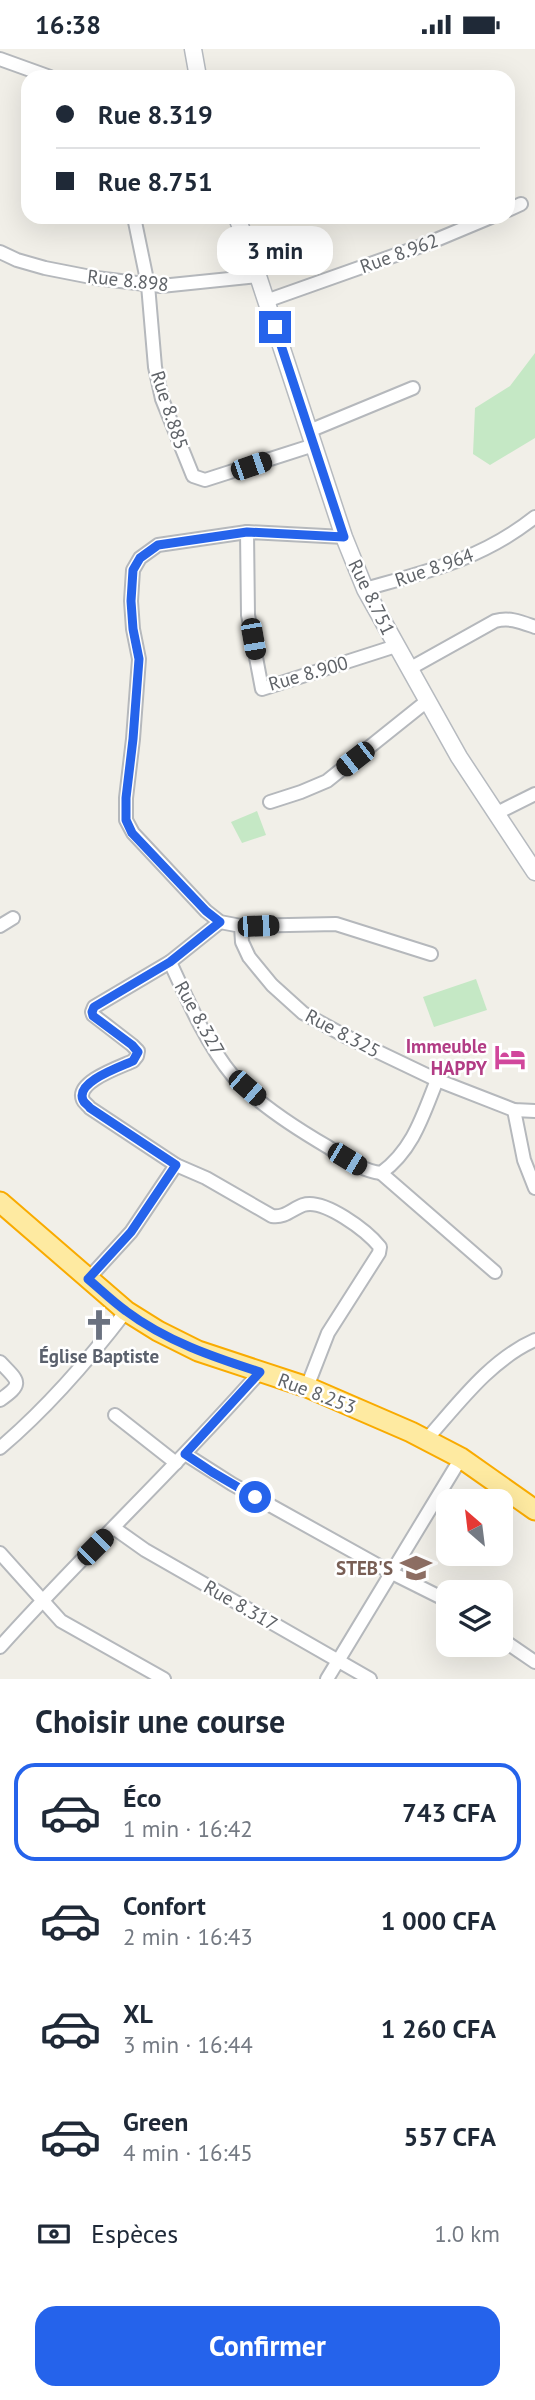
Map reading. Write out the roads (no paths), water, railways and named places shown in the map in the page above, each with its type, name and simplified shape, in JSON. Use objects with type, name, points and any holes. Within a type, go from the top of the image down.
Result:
[{"type":"highway","name":"Rue 8.253","points":[[0,1202],[126,1311],[198,1351],[307,1387],[426,1440],[461,1458],[535,1510]]},
{"type":"main road","points":[[193,49],[197,70]]},
{"type":"main road","name":"Rue 8.751","points":[[239,224],[344,537],[365,589],[459,757],[535,873]]},
{"type":"street","points":[[0,59],[31,70]]},
{"type":"street","points":[[515,207],[521,204]]},
{"type":"street","name":"Rue 8.885","points":[[135,224],[148,285],[155,367],[162,399],[193,476],[205,480],[312,438],[413,388]]},
{"type":"street","name":"Rue 8.962","points":[[266,301],[424,245],[474,224]]},
{"type":"street","name":"Rue 8.898","points":[[0,251],[17,260],[46,268],[148,285],[212,283],[258,276]]},
{"type":"street","name":"Rue 8.964","points":[[365,589],[448,566],[504,539],[535,517]]},
{"type":"street","points":[[344,537],[247,532],[158,545],[140,558],[133,570],[131,601],[139,659],[126,820],[132,833],[206,911],[220,922],[241,926],[336,924],[431,954]]},
{"type":"street","name":"Rue 8.900","points":[[247,532],[248,615],[262,689],[396,646]]},
{"type":"street","points":[[409,669],[495,621],[504,618],[535,627]]},
{"type":"street","points":[[270,802],[327,781],[427,701]]},
{"type":"street","points":[[497,813],[535,794]]},
{"type":"street","points":[[0,926],[13,918]]},
{"type":"street","points":[[220,922],[170,962],[94,1007],[93,1016],[138,1052],[133,1061],[87,1083],[82,1091],[83,1099],[90,1108],[176,1165],[206,1178],[272,1216],[284,1215],[301,1205],[312,1203],[323,1206],[350,1221],[380,1247],[379,1254],[328,1333],[307,1387]]},
{"type":"street","name":"Rue 8.325","points":[[241,926],[242,942],[249,957],[272,985],[303,1013],[437,1080],[514,1110],[535,1111]]},
{"type":"street","name":"Rue 8.327","points":[[170,962],[211,1042],[233,1076],[305,1133],[368,1172],[381,1173],[495,1272]]},
{"type":"street","points":[[381,1173],[396,1163],[411,1143],[437,1080]]},
{"type":"street","points":[[514,1110],[524,1160],[535,1188]]},
{"type":"street","points":[[88,1279],[131,1232],[176,1165]]},
{"type":"street","points":[[0,1448],[58,1393],[126,1311]]},
{"type":"street","points":[[426,1440],[484,1376],[535,1340]]},
{"type":"street","points":[[0,1362],[17,1383],[15,1389],[0,1400]]},
{"type":"street","points":[[0,1647],[260,1372]]},
{"type":"street","points":[[115,1415],[180,1458],[436,1595]]},
{"type":"street","points":[[327,1679],[461,1458]]},
{"type":"street","name":"Rue 8.317","points":[[114,1528],[145,1550],[370,1679]]},
{"type":"street","points":[[0,1553],[61,1622],[164,1679]]},
{"type":"street","points":[[513,1647],[535,1662]]},
{"type":"place","name":"Immeuble HAPPY","points":[[510,1057]]},
{"type":"place","name":"Église Baptiste","points":[[99,1325]]},
{"type":"place","name":"STEB'S","points":[[416,1568]]}]
